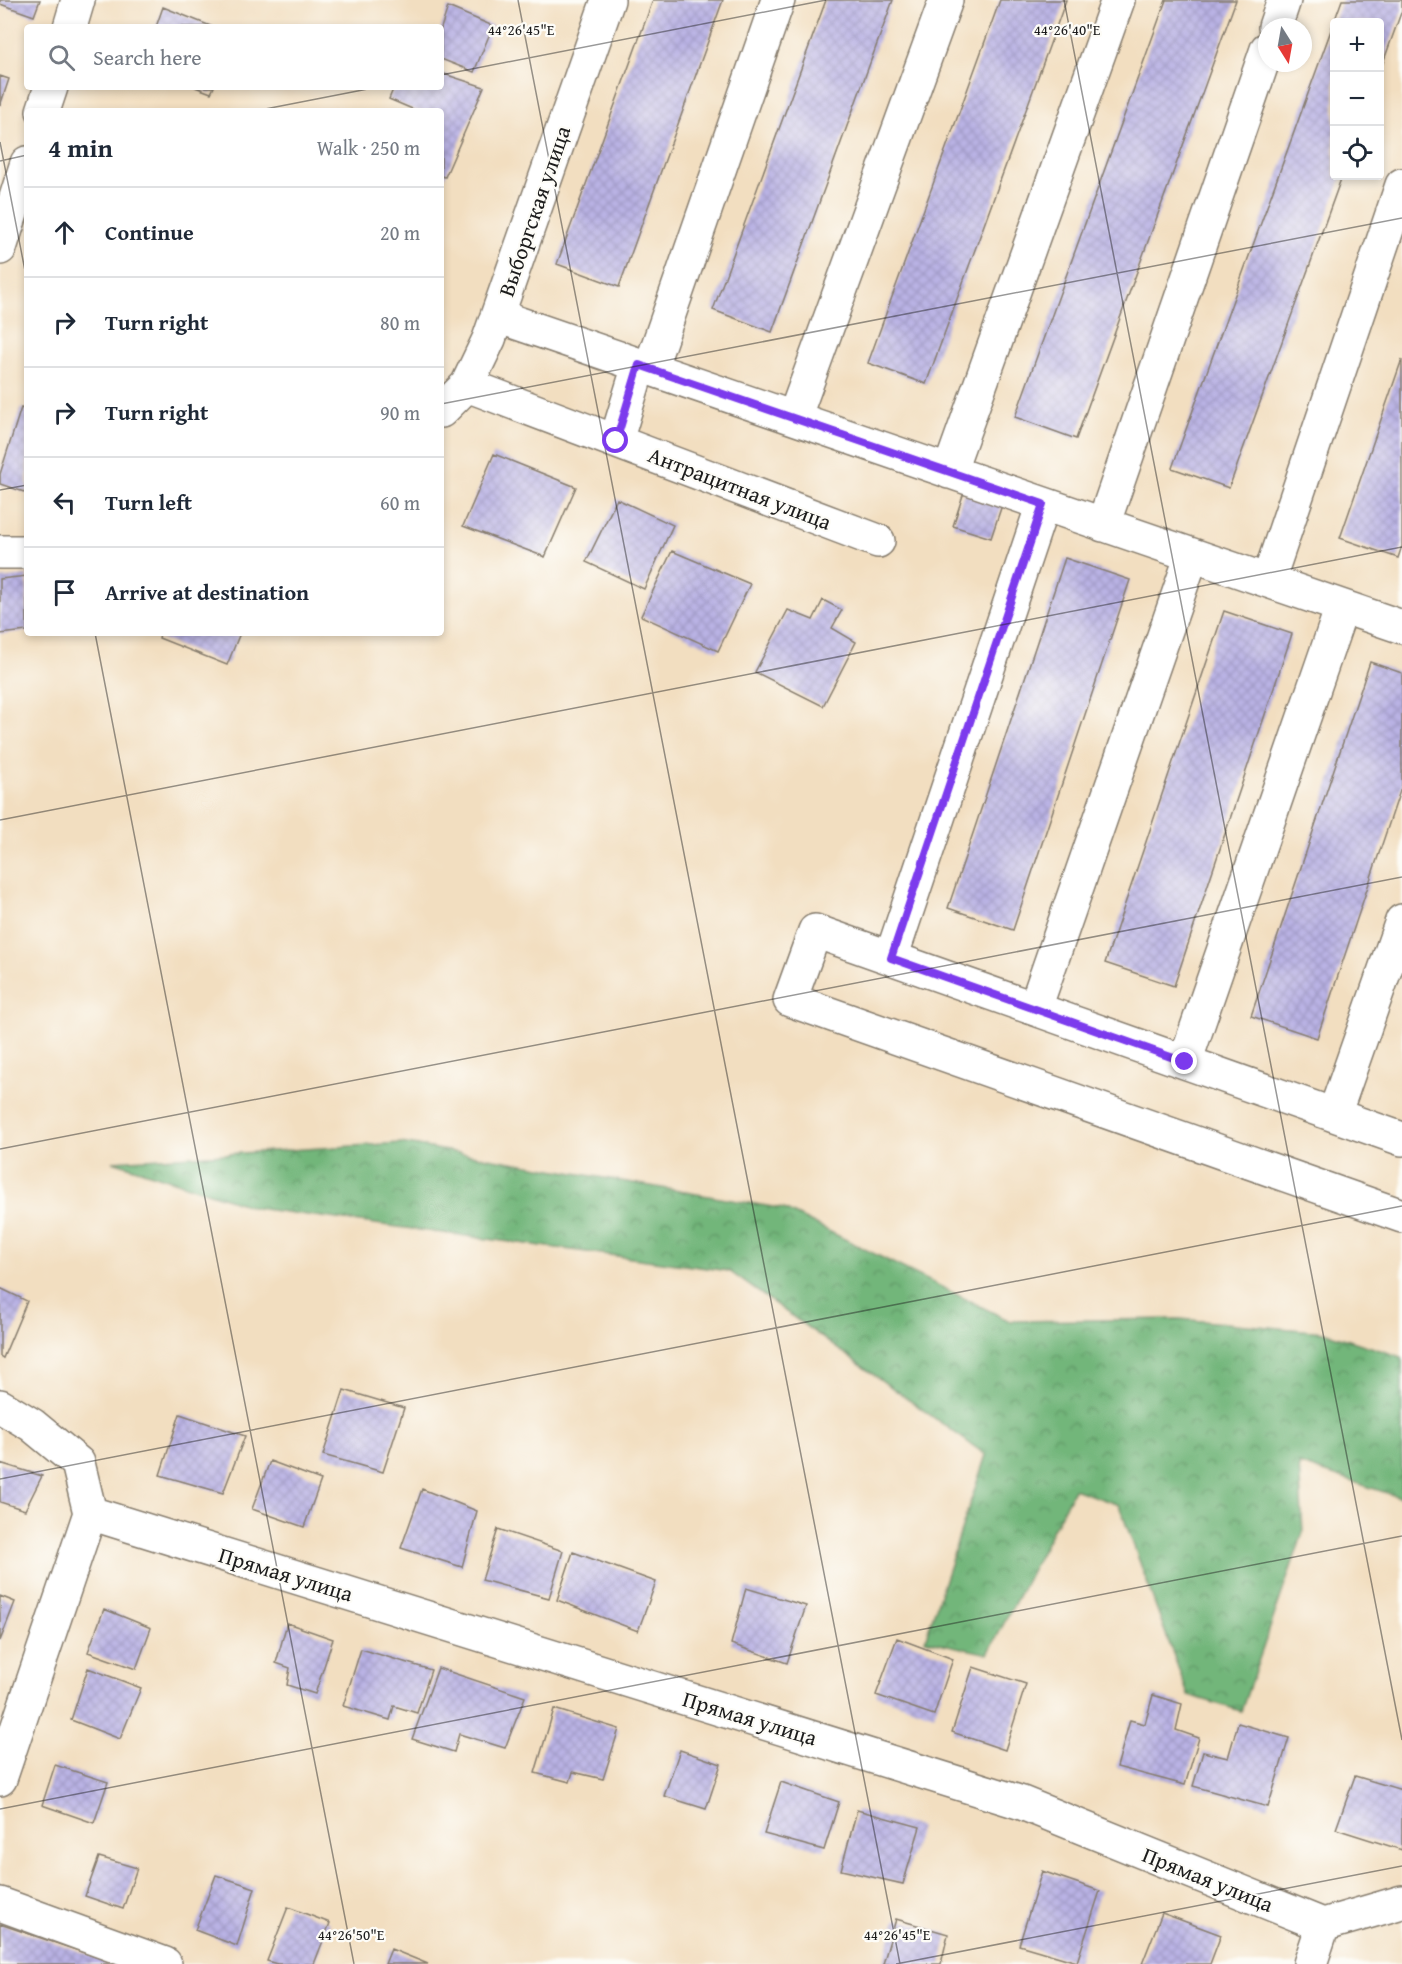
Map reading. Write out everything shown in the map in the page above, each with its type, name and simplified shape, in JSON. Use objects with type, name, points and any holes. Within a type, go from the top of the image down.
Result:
[{"type":"street","points":[[71,24],[78,0]]},
{"type":"street","name":"Выборгская улица","points":[[444,408],[467,385],[489,339],[608,0]]},
{"type":"street","points":[[616,441],[778,0]]},
{"type":"street","points":[[794,418],[946,0]]},
{"type":"street","points":[[949,472],[1118,0]]},
{"type":"street","points":[[1278,18],[1284,0]]},
{"type":"street","points":[[1103,525],[1259,72]]},
{"type":"street","points":[[44,108],[50,90]]},
{"type":"street","points":[[0,248],[24,172]]},
{"type":"street","points":[[1268,581],[1402,185]]},
{"type":"street","points":[[497,316],[1402,627]]},
{"type":"street","name":"Антрацитная улица","points":[[467,385],[878,541]]},
{"type":"street","points":[[891,958],[1043,504]]},
{"type":"street","points":[[0,552],[24,552]]},
{"type":"street","points":[[1035,1008],[1192,555]]},
{"type":"street","points":[[1185,1062],[1342,607]]},
{"type":"street","points":[[1334,1115],[1402,921]]},
{"type":"street","points":[[1402,1139],[815,931],[790,1000],[1402,1216]]},
{"type":"street","points":[[0,1406],[32,1425],[78,1463],[90,1513],[0,1779]]},
{"type":"street","name":"Прямая улица","points":[[90,1513],[1022,1803],[1323,1926]]},
{"type":"street","points":[[1310,1964],[1323,1926],[1402,1902]]},
{"type":"street","points":[[0,1904],[165,1964]]},
{"type":"green space","points":[[401,1143],[784,1209],[1010,1321],[1180,1319],[1324,1332],[1402,1357],[1402,1498],[1299,1464],[1303,1533],[1241,1711],[1188,1695],[1119,1505],[1074,1489],[988,1654],[925,1640],[986,1455],[729,1271],[255,1208],[113,1161]]},
{"type":"building","points":[[0,0],[40,0],[34,16],[0,4]]},
{"type":"building","points":[[653,0],[723,0],[619,287],[557,264]]},
{"type":"building","points":[[826,0],[893,0],[772,332],[713,310]]},
{"type":"building","points":[[1000,0],[1066,0],[926,384],[868,363]]},
{"type":"building","points":[[1166,0],[1236,0],[1076,439],[1015,417]]},
{"type":"building","points":[[1342,0],[1402,0],[1402,10],[1384,60],[1384,18],[1335,18]]},
{"type":"building","points":[[163,7],[206,24],[157,24]]},
{"type":"building","points":[[448,7],[493,26],[474,72],[444,60],[442,24]]},
{"type":"building","points":[[1330,33],[1330,180],[1341,180],[1229,488],[1172,468]]},
{"type":"building","points":[[444,74],[484,87],[445,177],[444,108],[410,108],[389,99],[393,90],[444,90]]},
{"type":"building","points":[[0,76],[9,79],[0,106]]},
{"type":"building","points":[[1402,359],[1402,546],[1398,558],[1340,538]]},
{"type":"building","points":[[21,408],[24,409],[24,492],[0,484],[0,474]]},
{"type":"building","points":[[494,454],[576,487],[545,557],[463,526]]},
{"type":"building","points":[[964,492],[1002,505],[991,538],[953,526]]},
{"type":"building","points":[[617,499],[673,525],[644,589],[586,562]]},
{"type":"building","points":[[672,551],[750,584],[718,651],[641,616]]},
{"type":"building","points":[[1065,558],[1130,580],[1013,930],[948,908]]},
{"type":"building","points":[[24,576],[24,631],[0,634],[0,579]]},
{"type":"building","points":[[823,600],[842,610],[832,628],[856,642],[823,706],[755,672],[788,610],[813,620]]},
{"type":"building","points":[[1224,611],[1292,634],[1174,986],[1105,963]]},
{"type":"building","points":[[159,636],[239,636],[227,665],[159,638]]},
{"type":"building","points":[[1370,662],[1402,673],[1402,785],[1317,1038],[1251,1016]]},
{"type":"building","points":[[0,1288],[27,1301],[3,1358],[0,1356]]},
{"type":"building","points":[[344,1390],[404,1408],[383,1472],[323,1455]]},
{"type":"building","points":[[180,1414],[245,1436],[223,1493],[160,1475]]},
{"type":"building","points":[[270,1461],[321,1480],[304,1527],[252,1509]]},
{"type":"building","points":[[0,1463],[42,1476],[25,1510],[0,1502]]},
{"type":"building","points":[[422,1489],[477,1511],[462,1567],[401,1548]]},
{"type":"building","points":[[498,1529],[563,1551],[549,1598],[482,1580]]},
{"type":"building","points":[[573,1552],[656,1582],[638,1631],[557,1600]]},
{"type":"building","points":[[746,1588],[806,1606],[787,1663],[731,1644]]},
{"type":"building","points":[[0,1596],[15,1602],[0,1641]]},
{"type":"building","points":[[104,1609],[151,1628],[136,1669],[88,1652]]},
{"type":"building","points":[[287,1623],[333,1639],[315,1694],[287,1685],[290,1668],[276,1663]]},
{"type":"building","points":[[897,1638],[953,1659],[934,1715],[876,1695]]},
{"type":"building","points":[[361,1649],[431,1670],[417,1713],[394,1706],[390,1720],[343,1706]]},
{"type":"building","points":[[973,1667],[1026,1684],[1005,1750],[952,1732]]},
{"type":"building","points":[[88,1668],[141,1688],[120,1739],[71,1720]]},
{"type":"building","points":[[438,1668],[525,1697],[505,1748],[459,1734],[454,1752],[412,1739]]},
{"type":"building","points":[[1153,1695],[1182,1704],[1176,1730],[1199,1738],[1185,1785],[1117,1767],[1130,1720],[1145,1724]]},
{"type":"building","points":[[554,1709],[619,1729],[603,1779],[573,1772],[570,1782],[535,1773]]},
{"type":"building","points":[[1238,1723],[1289,1738],[1268,1807],[1193,1786],[1203,1752],[1228,1758]]},
{"type":"building","points":[[680,1750],[721,1764],[706,1809],[664,1796]]},
{"type":"building","points":[[55,1765],[108,1782],[94,1823],[42,1805]]},
{"type":"building","points":[[1355,1776],[1402,1790],[1402,1850],[1336,1829]]},
{"type":"building","points":[[781,1782],[839,1802],[824,1850],[764,1834]]},
{"type":"building","points":[[857,1810],[920,1827],[903,1884],[841,1870]]},
{"type":"building","points":[[99,1857],[137,1868],[123,1909],[85,1896]]},
{"type":"building","points":[[1042,1871],[1100,1891],[1077,1962],[1019,1945]]},
{"type":"building","points":[[216,1875],[255,1888],[237,1946],[195,1930]]},
{"type":"building","points":[[288,1907],[330,1923],[314,1964],[277,1964],[267,1961]]},
{"type":"building","points":[[1162,1913],[1221,1935],[1210,1964],[1142,1964]]},
{"type":"building","points":[[896,1919],[948,1934],[941,1964],[883,1964]]},
{"type":"building","points":[[0,1924],[117,1964],[0,1964]]},
{"type":"building","points":[[391,1949],[428,1964],[385,1964]]},
{"type":"route","points":[[616,441],[639,365],[1043,504],[891,958],[1185,1062]]}]
